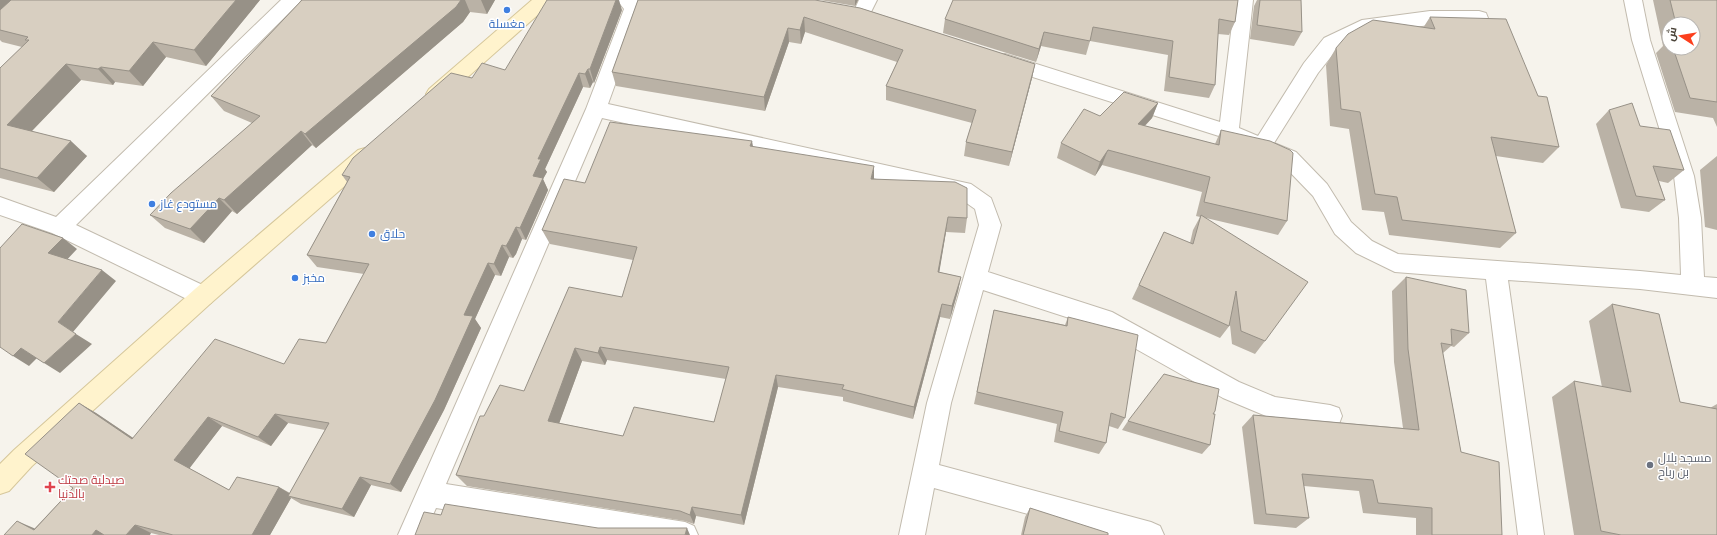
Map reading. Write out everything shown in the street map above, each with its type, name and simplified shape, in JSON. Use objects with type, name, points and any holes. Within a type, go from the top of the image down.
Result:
[{"type":"main road","points":[[424,104],[544,0]]},
{"type":"main road","points":[[0,482],[23,458],[203,296],[382,141]]},
{"type":"street","points":[[60,227],[292,0]]},
{"type":"street","points":[[1229,132],[1244,0]]},
{"type":"street","points":[[1633,0],[1641,40],[1684,176],[1690,218],[1693,286]]},
{"type":"street","points":[[410,535],[596,109],[632,2]]},
{"type":"street","points":[[1262,146],[1311,68],[1331,43],[1362,27],[1430,18],[1479,18]]},
{"type":"street","points":[[989,56],[1229,132],[1289,158],[1320,190],[1344,228],[1364,247],[1395,263],[1640,280],[1717,288]]},
{"type":"street","points":[[596,109],[964,190],[984,204],[990,225],[939,403],[912,535]]},
{"type":"street","points":[[0,206],[60,227],[203,296]]},
{"type":"street","points":[[1496,270],[1531,535]]},
{"type":"street","points":[[976,278],[1104,319],[1231,390],[1274,408],[1330,416]]},
{"type":"street","points":[[924,473],[1152,535]]},
{"type":"street","points":[[428,494],[685,535]]},
{"type":"building","points":[[11,0],[236,0],[194,50],[153,42],[129,71],[101,67],[98,69],[66,64],[7,125],[71,141],[37,178],[0,168],[0,68],[29,40],[25,40],[28,37],[0,30],[0,10]]},
{"type":"building","points":[[302,0],[461,0],[456,7],[305,134],[301,131],[224,200],[219,198],[190,229],[150,215],[171,193],[260,116],[211,96]]},
{"type":"building","points":[[547,0],[616,0],[590,69],[588,69],[585,74],[579,73],[538,159],[541,159],[533,176],[543,178],[520,228],[516,227],[506,246],[502,245],[494,264],[488,263],[464,315],[473,316],[435,400],[390,484],[360,477],[342,509],[288,496],[329,423],[275,414],[258,437],[208,417],[174,460],[229,490],[237,477],[279,487],[252,535],[173,535],[135,525],[126,535],[104,535],[96,530],[92,535],[4,535],[17,521],[34,530],[73,488],[25,454],[79,403],[132,439],[215,339],[284,364],[299,339],[326,343],[369,264],[307,255],[350,177],[342,175],[353,158],[451,73],[472,78],[482,63],[505,70]]},
{"type":"building","points":[[638,0],[815,0],[860,8],[1035,64],[1012,152],[966,142],[976,110],[886,86],[903,50],[804,17],[800,30],[788,28],[764,97],[612,72]]},
{"type":"building","points":[[953,0],[1238,0],[1235,22],[1219,19],[1215,85],[1169,77],[1173,41],[1093,27],[1090,41],[1044,32],[1039,49],[945,19]]},
{"type":"building","points":[[1260,0],[1301,0],[1302,32],[1257,25]]},
{"type":"building","points":[[1670,0],[1717,0],[1717,102],[1690,98],[1676,56],[1701,56],[1701,16],[1674,16]]},
{"type":"building","points":[[1430,17],[1506,19],[1538,96],[1547,97],[1559,147],[1491,137],[1516,233],[1402,220],[1397,197],[1375,194],[1360,112],[1341,109],[1336,48],[1348,34],[1373,20],[1435,29]]},
{"type":"building","points":[[1124,92],[1158,103],[1138,124],[1219,145],[1221,130],[1270,141],[1290,150],[1293,153],[1287,221],[1204,202],[1210,177],[1108,150],[1100,162],[1061,143],[1084,109],[1100,116]]},
{"type":"building","points":[[1632,103],[1640,126],[1670,130],[1684,170],[1653,166],[1665,200],[1636,196],[1609,110]]},
{"type":"building","points":[[610,122],[752,141],[750,146],[874,166],[871,179],[955,182],[967,188],[967,218],[948,217],[938,272],[961,277],[952,306],[942,304],[914,407],[842,389],[844,385],[776,375],[741,515],[692,507],[690,515],[680,511],[456,475],[480,416],[484,416],[500,385],[524,391],[569,287],[622,297],[637,247],[542,230],[564,179],[585,183]],"holes":[[[600,347],[729,367],[714,422],[634,407],[623,436],[548,421],[575,348],[598,353]]]},
{"type":"building","points":[[1201,215],[1308,282],[1265,341],[1241,331],[1236,291],[1229,326],[1139,285],[1164,232],[1193,244]]},
{"type":"building","points":[[22,224],[63,238],[48,253],[102,270],[58,322],[76,334],[44,363],[21,348],[13,356],[0,347],[0,248]]},
{"type":"building","points":[[1406,277],[1466,290],[1469,333],[1451,329],[1452,345],[1441,343],[1461,452],[1499,462],[1502,535],[1432,535],[1432,508],[1378,503],[1373,480],[1302,474],[1309,518],[1266,514],[1253,415],[1419,430],[1408,349]]},
{"type":"building","points":[[1612,304],[1659,314],[1680,402],[1717,409],[1717,535],[1621,535],[1601,531],[1574,381],[1631,392]]},
{"type":"building","points":[[994,310],[1067,326],[1068,317],[1138,335],[1125,418],[1111,413],[1106,443],[1059,431],[1063,412],[977,392]]},
{"type":"building","points":[[1164,374],[1219,389],[1215,411],[1213,414],[1215,414],[1210,445],[1128,421]]},
{"type":"building","points":[[445,504],[598,528],[687,528],[685,535],[415,535],[424,512],[441,515]]},
{"type":"building","points":[[1030,508],[1108,533],[1108,535],[1023,535]]},
{"type":"place","name":"مغسلة","points":[[507,10]]},
{"type":"place","name":"مستودع غاز","points":[[152,204]]},
{"type":"place","name":"حلاق","points":[[372,234]]},
{"type":"place","name":"مخبز","points":[[295,278]]},
{"type":"place","name":"مسجد بلال بن رباح","points":[[1650,465]]},
{"type":"place","name":"صيدلية صحتك بالدنيا","points":[[50,487]]}]
